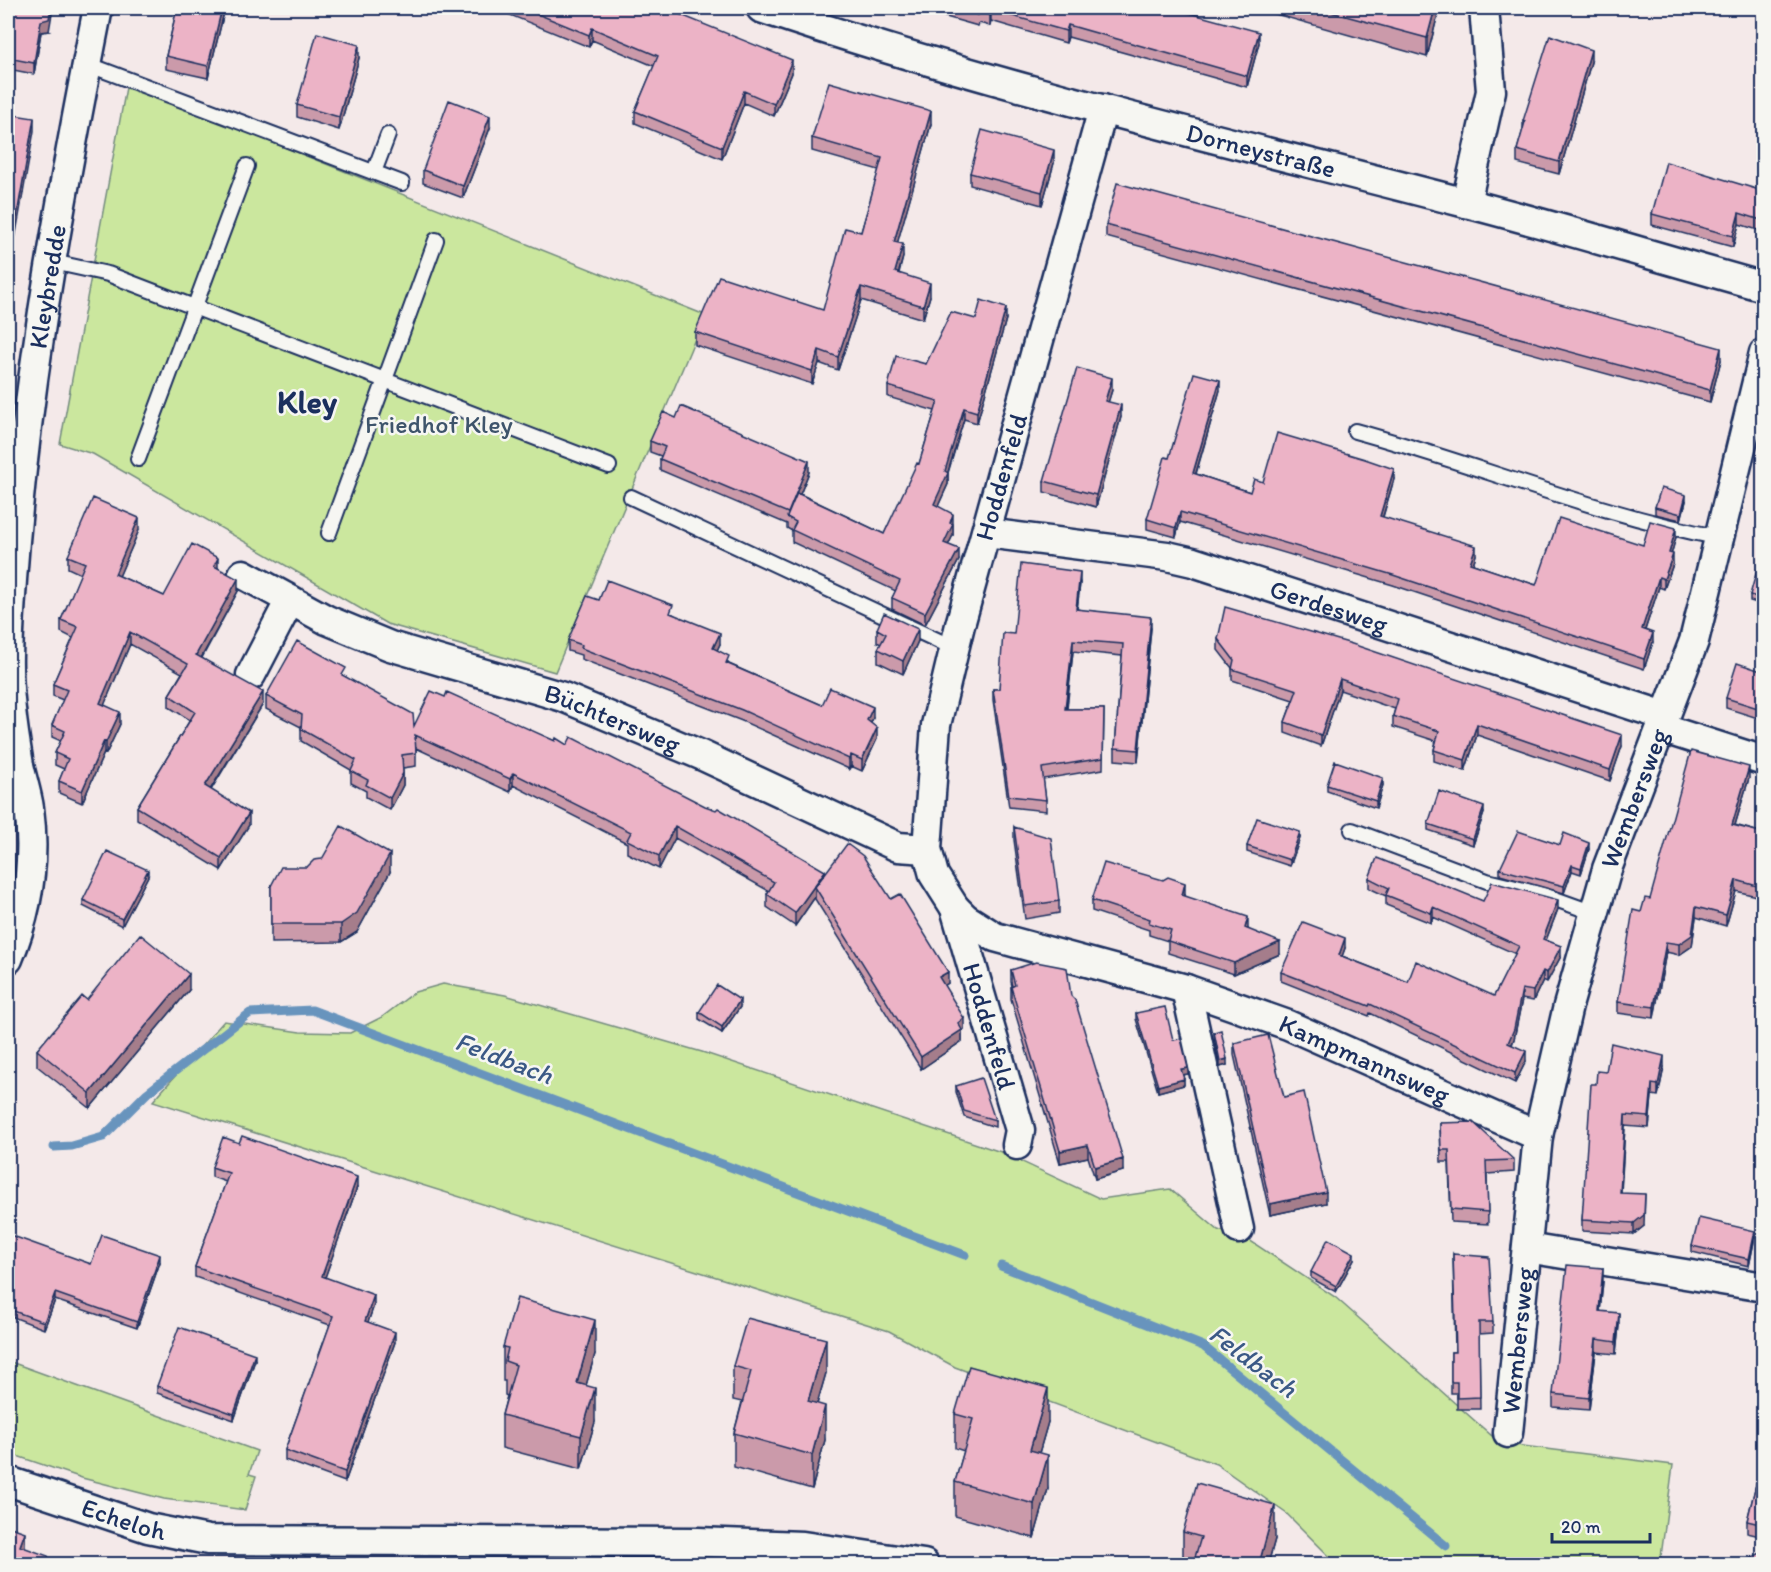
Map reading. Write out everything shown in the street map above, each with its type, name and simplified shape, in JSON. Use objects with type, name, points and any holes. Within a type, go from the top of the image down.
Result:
[{"type":"street","name":"Kleybredde","points":[[8,959],[24,914],[32,845],[29,807],[19,763],[11,701],[8,657],[18,400],[53,262],[98,8]]},
{"type":"street","name":"Dorneystraße","points":[[761,8],[870,44],[1103,109],[1466,202],[1764,287]]},
{"type":"street","points":[[1466,202],[1491,91],[1484,8]]},
{"type":"street","name":"Hoddenfeld","points":[[927,849],[936,725],[954,648],[1103,109]]},
{"type":"street","name":"Wembersweg","points":[[1508,1432],[1538,1136],[1568,1006],[1607,869],[1694,641],[1721,538],[1764,353]]},
{"type":"street","name":"Gerdesweg","points":[[986,533],[1167,556],[1193,562],[1663,722],[1764,761]]},
{"type":"street","name":"Büchtersweg","points":[[243,574],[327,620],[390,646],[563,697],[701,755],[898,847],[927,849]]},
{"type":"street","points":[[250,675],[290,600]]},
{"type":"street","name":"Kampmannsweg","points":[[927,849],[934,875],[955,908],[965,918],[995,937],[1186,989],[1288,1025],[1538,1136]]},
{"type":"street","name":"Hoddenfeld","points":[[955,908],[1020,1130],[1017,1145]]},
{"type":"street","points":[[1186,989],[1239,1229]]},
{"type":"street","name":"Wembersweg","points":[[1527,1248],[1764,1287]]},
{"type":"street","name":"Echeloh","points":[[8,1481],[148,1528],[208,1540],[721,1543],[803,1546],[924,1564]]},
{"type":"lane","points":[[87,64],[402,183]]},
{"type":"lane","points":[[374,172],[388,135]]},
{"type":"lane","points":[[138,459],[247,166]]},
{"type":"lane","points":[[329,533],[436,240]]},
{"type":"lane","points":[[53,262],[108,274],[609,466]]},
{"type":"lane","points":[[1355,431],[1467,463],[1664,527],[1721,538]]},
{"type":"lane","points":[[631,497],[954,648]]},
{"type":"lane","points":[[1352,830],[1487,881],[1544,895],[1594,913]]},
{"type":"green space","name":"Friedhof Kley","points":[[127,82],[271,142],[705,315],[555,672],[387,624],[93,454],[60,444]]},
{"type":"green space","points":[[443,984],[505,995],[702,1052],[1001,1152],[1101,1199],[1170,1189],[1218,1230],[1246,1238],[1335,1297],[1500,1443],[1673,1465],[1660,1564],[1337,1564],[1287,1514],[1216,1464],[955,1367],[889,1331],[153,1101],[224,1021],[300,1032],[350,1033],[382,1017],[415,992]]},
{"type":"green space","points":[[8,1361],[257,1451],[249,1474],[256,1476],[245,1510],[164,1499],[82,1478],[8,1453]]},
{"type":"building","points":[[8,8],[51,8],[49,19],[41,21],[34,63],[8,58]]},
{"type":"building","points":[[177,8],[222,8],[208,66],[166,56]]},
{"type":"building","points":[[523,8],[664,8],[792,60],[774,104],[744,91],[722,147],[635,111],[658,56],[592,28],[589,35]]},
{"type":"building","points":[[952,8],[1171,8],[1259,32],[1247,76],[1068,25],[1066,31],[991,10],[990,15],[979,12],[978,15]]},
{"type":"building","points":[[1316,8],[1435,8],[1427,38]]},
{"type":"building","points":[[317,33],[359,45],[339,117],[297,105]]},
{"type":"building","points":[[1550,35],[1591,50],[1559,162],[1517,150],[1525,122],[1523,121]]},
{"type":"building","points":[[829,82],[931,111],[894,242],[903,244],[895,272],[930,283],[923,306],[861,287],[838,357],[819,350],[812,371],[695,332],[719,276],[823,310],[845,228],[861,232],[882,158],[812,138]]},
{"type":"building","points":[[449,100],[490,116],[463,186],[423,170]]},
{"type":"building","points":[[8,114],[34,118],[8,266]]},
{"type":"building","points":[[982,130],[1054,150],[1042,192],[970,173]]},
{"type":"building","points":[[1666,162],[1763,191],[1764,189],[1764,221],[1739,213],[1733,236],[1652,214]]},
{"type":"building","points":[[1117,183],[1721,348],[1710,390],[1106,225]]},
{"type":"building","points":[[981,300],[1006,308],[977,412],[964,408],[945,471],[948,473],[934,504],[953,514],[950,523],[953,524],[944,543],[959,549],[925,613],[892,598],[900,581],[792,530],[796,522],[787,517],[797,493],[884,534],[917,463],[919,464],[938,401],[888,386],[896,356],[926,364],[951,312],[976,319]]},
{"type":"building","points":[[1077,368],[1112,378],[1105,401],[1121,405],[1096,495],[1044,481]]},
{"type":"building","points":[[1194,373],[1220,380],[1193,473],[1250,492],[1254,479],[1263,482],[1277,433],[1365,459],[1394,469],[1380,516],[1476,546],[1470,563],[1536,585],[1559,518],[1643,545],[1650,521],[1676,528],[1669,553],[1673,554],[1664,579],[1659,577],[1642,629],[1653,633],[1644,659],[1393,575],[1180,512],[1176,528],[1147,519],[1165,457],[1169,458]]},
{"type":"building","points":[[681,406],[809,461],[788,513],[660,459],[665,447],[650,441],[663,412],[676,418]]},
{"type":"building","points":[[1661,488],[1686,495],[1681,514],[1655,507]]},
{"type":"building","points":[[93,498],[139,518],[115,574],[164,596],[192,544],[218,558],[214,566],[238,579],[196,655],[263,692],[205,786],[249,813],[221,858],[137,807],[195,712],[169,695],[188,664],[130,632],[100,703],[120,712],[106,742],[104,741],[82,791],[59,781],[68,759],[55,753],[65,731],[52,725],[67,690],[53,684],[78,627],[61,620],[85,563],[68,556]]},
{"type":"building","points":[[1021,564],[1080,572],[1076,609],[1151,617],[1138,750],[1115,748],[1123,644],[1073,640],[1065,709],[1104,709],[1103,758],[1042,768],[1046,800],[1009,796],[993,689],[999,689],[1003,633],[1014,634]]},
{"type":"building","points":[[1757,570],[1764,572],[1764,599],[1750,595]]},
{"type":"building","points":[[607,580],[673,605],[670,613],[720,633],[713,648],[729,656],[726,663],[822,705],[830,688],[873,707],[867,720],[877,728],[862,760],[851,755],[849,759],[742,710],[581,648],[582,645],[568,640],[587,596],[599,600]]},
{"type":"building","points":[[1225,607],[1352,644],[1622,735],[1610,770],[1477,724],[1465,760],[1434,750],[1439,731],[1393,716],[1398,699],[1340,679],[1321,735],[1285,722],[1297,690],[1232,669],[1234,660],[1218,639]]},
{"type":"building","points":[[884,613],[918,629],[903,661],[878,649],[886,634],[877,629]]},
{"type":"building","points":[[297,641],[346,668],[342,675],[413,714],[414,726],[431,691],[445,697],[447,692],[555,741],[556,738],[567,745],[571,737],[705,806],[716,810],[718,808],[825,871],[795,913],[767,894],[774,882],[675,826],[659,856],[627,840],[631,832],[513,773],[510,779],[415,735],[416,753],[402,755],[403,773],[390,798],[366,785],[368,780],[351,771],[356,760],[301,729],[302,715],[266,696]]},
{"type":"building","points":[[1737,663],[1764,672],[1764,710],[1726,698]]},
{"type":"building","points":[[1691,751],[1749,767],[1732,825],[1764,833],[1764,888],[1736,880],[1726,915],[1696,907],[1692,935],[1679,944],[1666,942],[1654,1007],[1618,1002],[1633,910],[1641,912],[1645,898],[1650,899]]},
{"type":"building","points":[[1335,761],[1383,778],[1376,801],[1327,785]]},
{"type":"building","points":[[1439,791],[1484,807],[1473,839],[1428,824]]},
{"type":"building","points":[[1257,818],[1300,832],[1290,860],[1247,846]]},
{"type":"building","points":[[341,826],[390,854],[357,913],[341,924],[271,924],[271,886],[281,867],[307,867],[314,860],[322,859]]},
{"type":"building","points":[[1014,827],[1051,838],[1059,901],[1025,906]]},
{"type":"building","points":[[1518,831],[1560,845],[1564,833],[1589,843],[1581,868],[1572,865],[1564,886],[1500,869]]},
{"type":"building","points":[[847,844],[863,856],[891,899],[900,894],[948,972],[939,977],[964,1018],[958,1023],[962,1030],[921,1057],[815,887]]},
{"type":"building","points":[[107,851],[148,870],[122,919],[83,900]]},
{"type":"building","points":[[1377,858],[1483,901],[1492,882],[1558,900],[1543,939],[1561,946],[1547,973],[1543,971],[1533,991],[1522,989],[1514,1029],[1508,1043],[1526,1051],[1515,1073],[1370,1004],[1369,1006],[1281,972],[1303,922],[1345,938],[1339,955],[1408,982],[1416,961],[1494,996],[1519,946],[1433,907],[1431,913],[1386,895],[1389,888],[1369,878]]},
{"type":"building","points":[[1104,863],[1163,880],[1168,877],[1185,883],[1182,895],[1248,917],[1245,928],[1280,942],[1234,963],[1168,941],[1171,930],[1149,923],[1150,919],[1092,900]]},
{"type":"building","points":[[140,934],[189,974],[90,1093],[37,1050],[82,996],[87,1000]]},
{"type":"building","points":[[1036,962],[1067,968],[1071,996],[1075,1000],[1123,1159],[1095,1167],[1088,1145],[1060,1151],[1011,987],[1015,985],[1011,970]]},
{"type":"building","points":[[717,985],[740,1000],[722,1027],[699,1012]]},
{"type":"building","points":[[1165,1007],[1173,1040],[1181,1039],[1188,1068],[1181,1069],[1184,1079],[1158,1086],[1136,1013]]},
{"type":"building","points":[[1221,1030],[1227,1059],[1220,1061],[1214,1032]]},
{"type":"building","points":[[1268,1035],[1284,1097],[1304,1092],[1326,1192],[1270,1204],[1234,1043]]},
{"type":"building","points":[[1611,1043],[1664,1056],[1658,1085],[1652,1084],[1649,1117],[1625,1115],[1620,1193],[1645,1194],[1644,1215],[1634,1223],[1582,1220],[1591,1084],[1596,1084],[1597,1071],[1606,1072]]},
{"type":"building","points":[[981,1078],[995,1120],[964,1111],[956,1086]]},
{"type":"building","points":[[1473,1122],[1514,1160],[1486,1161],[1488,1212],[1451,1209],[1449,1150],[1441,1150],[1440,1123]]},
{"type":"building","points":[[242,1136],[357,1177],[322,1276],[374,1295],[365,1321],[395,1332],[345,1472],[285,1450],[333,1316],[195,1267],[229,1173],[212,1167],[223,1137],[239,1143]]},
{"type":"building","points":[[1699,1218],[1755,1231],[1749,1259],[1692,1246]]},
{"type":"building","points":[[10,1235],[91,1264],[102,1235],[160,1255],[137,1322],[55,1293],[44,1322],[8,1309]]},
{"type":"building","points":[[1328,1239],[1354,1253],[1336,1286],[1311,1272]]},
{"type":"building","points":[[1453,1254],[1489,1257],[1493,1322],[1479,1322],[1480,1397],[1457,1398],[1457,1382],[1451,1382],[1451,1352],[1456,1352]]},
{"type":"building","points":[[1567,1265],[1603,1268],[1599,1311],[1619,1313],[1616,1342],[1596,1339],[1589,1398],[1553,1394]]},
{"type":"building","points":[[517,1298],[595,1320],[577,1383],[595,1388],[581,1436],[502,1415],[516,1365],[505,1361],[508,1348],[503,1347]]},
{"type":"building","points":[[747,1318],[826,1339],[808,1401],[825,1406],[812,1455],[734,1433],[751,1371],[733,1366]]},
{"type":"building","points":[[179,1327],[255,1354],[234,1414],[157,1386]]},
{"type":"building","points":[[969,1366],[1048,1388],[1030,1450],[1048,1455],[1034,1504],[955,1482],[973,1419],[955,1414]]},
{"type":"building","points":[[1764,1408],[1764,1437],[1757,1436]]},
{"type":"building","points":[[1764,1452],[1764,1525],[1747,1521]]},
{"type":"building","points":[[1197,1483],[1275,1505],[1259,1564],[1193,1564],[1201,1537],[1183,1532]]},
{"type":"building","points":[[8,1526],[25,1532],[20,1546],[48,1556],[52,1564],[8,1564]]},
{"type":"building","points":[[1764,1551],[1764,1564],[1740,1564]]},
{"type":"waterway","name":"Feldbach","points":[[54,1147],[72,1146],[103,1137],[147,1093],[250,1013],[312,1010],[965,1255]]},
{"type":"waterway","name":"Feldbach","points":[[1001,1266],[1203,1346],[1446,1546]]},
{"type":"district","name":"Kley","points":[[307,402]]}]
